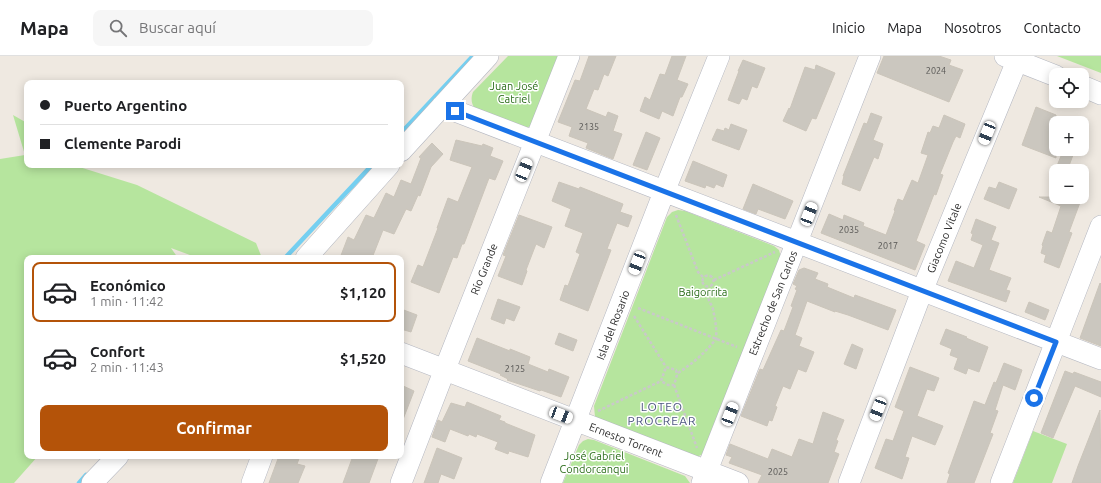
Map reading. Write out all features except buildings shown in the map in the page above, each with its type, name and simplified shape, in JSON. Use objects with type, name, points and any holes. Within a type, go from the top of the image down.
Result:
[{"type":"street","points":[[404,148],[488,56]]},
{"type":"street","name":"Río Grande","points":[[401,483],[569,56]]},
{"type":"street","name":"Isla del Rosario","points":[[551,483],[664,192],[719,56]]},
{"type":"street","name":"Estrecho de San Carlos","points":[[705,477],[870,56]]},
{"type":"street","points":[[1011,58],[1049,73]]},
{"type":"street","name":"Giacomo Vitale","points":[[849,483],[1011,58]]},
{"type":"street","points":[[1089,89],[1101,94]]},
{"type":"street","points":[[442,106],[1101,359]]},
{"type":"street","points":[[309,255],[386,168]]},
{"type":"street","points":[[1001,483],[1101,226]]},
{"type":"street","name":"Ernesto Torrent","points":[[404,354],[576,421],[705,477],[738,483]]},
{"type":"street","points":[[92,483],[115,459]]},
{"type":"street","points":[[252,483],[261,459]]},
{"type":"path","points":[[664,192],[675,211],[698,272],[704,278]]},
{"type":"path","points":[[702,448],[698,451],[674,384],[678,373],[693,363],[716,339],[715,320],[706,292],[708,287],[712,285],[714,280],[798,242]]},
{"type":"path","points":[[704,278],[706,276],[710,276],[714,280]]},
{"type":"path","points":[[704,278],[703,284],[708,287]]},
{"type":"path","points":[[637,304],[635,308],[740,348]]},
{"type":"path","points":[[630,321],[633,314],[666,367],[676,370],[678,373]]},
{"type":"path","points":[[597,412],[661,381],[666,367]]},
{"type":"path","points":[[661,381],[668,384],[674,384]]},
{"type":"path","points":[[596,406],[599,416]]},
{"type":"green space","name":"Juan José Catriel","points":[[508,56],[561,56],[533,125],[528,127],[521,127],[503,121],[477,109],[472,104],[473,92]]},
{"type":"green space","points":[[1057,56],[1101,56],[1101,73]]},
{"type":"green space","points":[[13,115],[24,121],[24,152]]},
{"type":"green space","points":[[24,155],[24,168],[83,168],[137,185],[256,243],[261,255],[190,255],[171,248],[176,255],[24,255],[24,459],[35,459],[14,483],[0,483],[0,159]]},
{"type":"green space","name":"Baigorrita","points":[[678,210],[685,211],[774,246],[779,250],[781,257],[703,454],[697,457],[595,417],[594,406],[667,217],[672,212]]},
{"type":"green space","points":[[1033,431],[1067,444],[1052,483],[1013,483]]},
{"type":"green space","name":"José Gabriel Condorcanqui","points":[[588,439],[594,440],[685,476],[690,483],[563,483],[579,445]]},
{"type":"waterway","points":[[404,130],[473,56]]},
{"type":"waterway","points":[[288,255],[369,168]]},
{"type":"waterway","points":[[79,483],[86,475]]},
{"type":"district","name":"LOTEO PROCREAR","points":[[662,413]]},
{"type":"route","points":[[455,111],[1056,342],[1034,398]]}]
